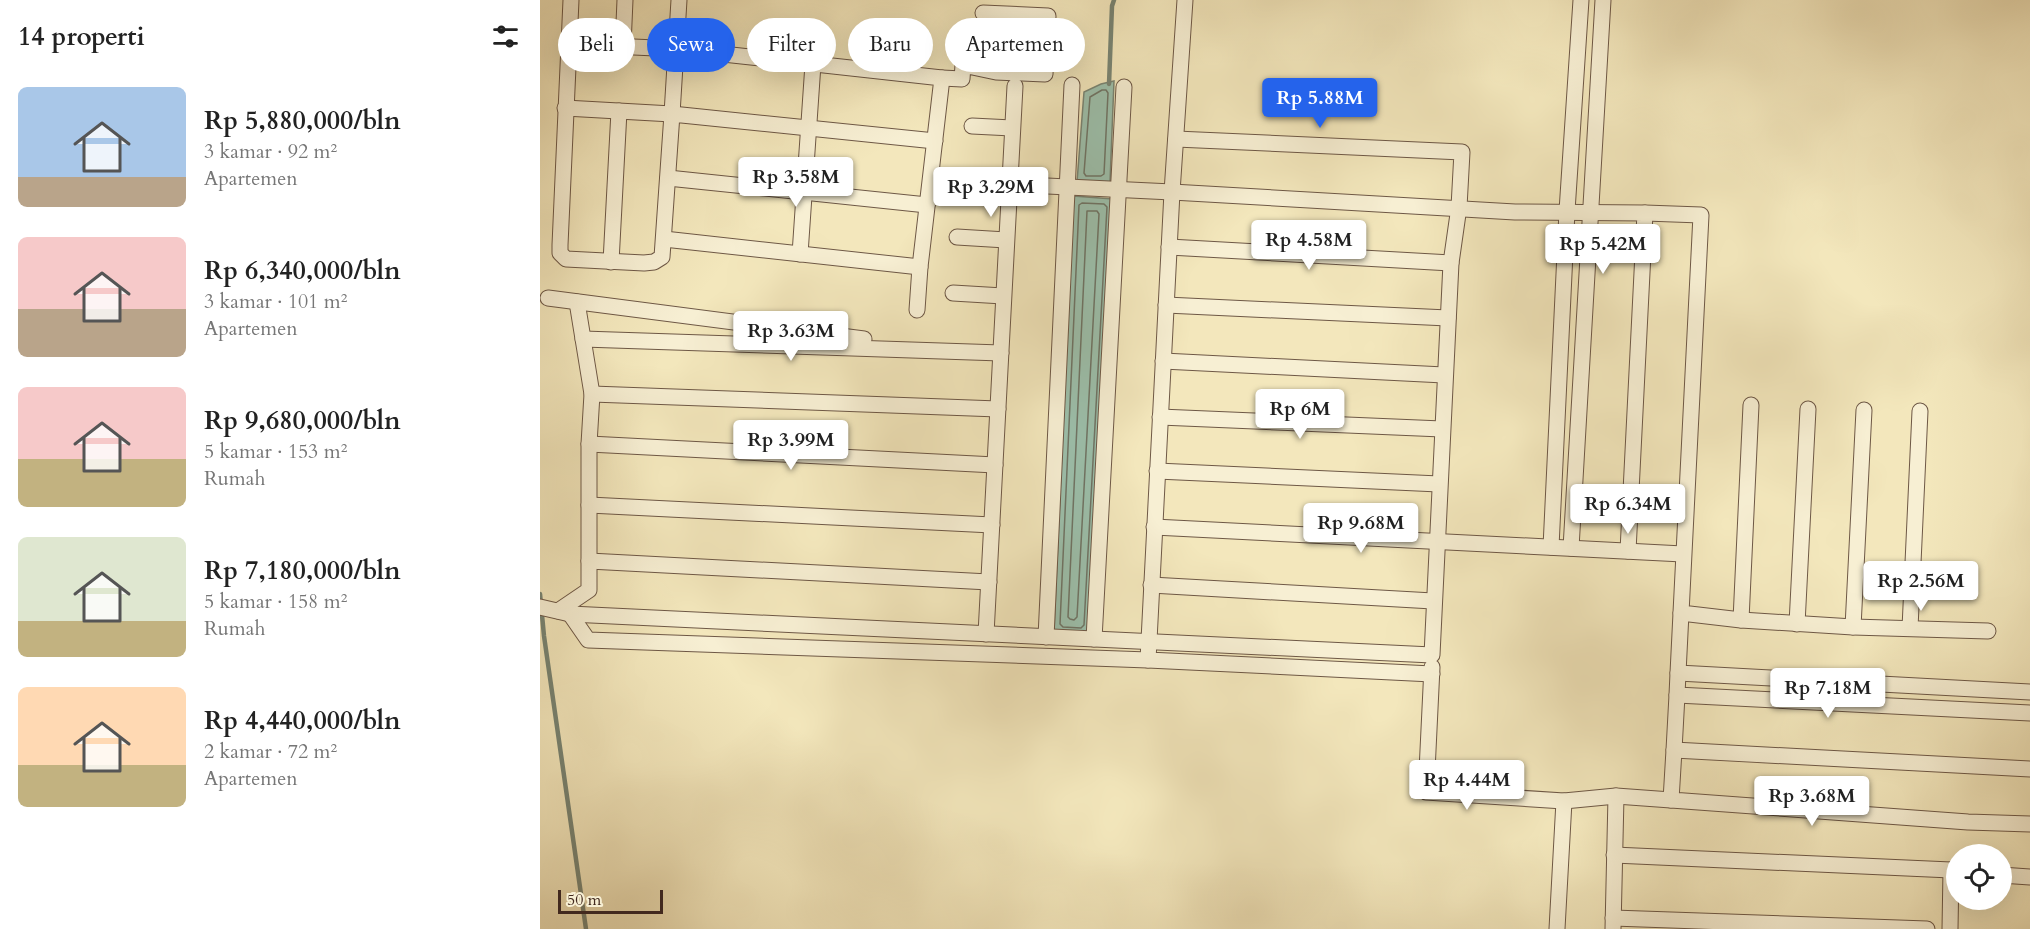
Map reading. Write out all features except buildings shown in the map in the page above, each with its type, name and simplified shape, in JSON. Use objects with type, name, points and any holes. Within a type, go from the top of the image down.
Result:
[{"type":"street","points":[[570,18],[571,0]]},
{"type":"street","points":[[624,18],[625,0]]},
{"type":"street","points":[[678,18],[679,0]]},
{"type":"street","points":[[1148,660],[1172,192],[1185,0]]},
{"type":"street","points":[[1551,547],[1567,211],[1581,0]]},
{"type":"street","points":[[1571,548],[1602,0]]},
{"type":"street","points":[[836,66],[962,79],[963,65],[996,72],[1045,74],[1048,16],[983,13]]},
{"type":"street","points":[[567,72],[560,253],[566,259],[611,262],[654,262],[662,258],[675,72]]},
{"type":"street","points":[[800,254],[812,72]]},
{"type":"street","points":[[917,310],[942,78]]},
{"type":"street","points":[[1046,637],[1072,85]]},
{"type":"street","points":[[986,634],[1015,86]]},
{"type":"street","points":[[1094,639],[1124,87]]},
{"type":"street","points":[[565,108],[672,114],[935,141]]},
{"type":"street","points":[[611,262],[619,111]]},
{"type":"street","points":[[972,126],[1012,128]]},
{"type":"street","points":[[1176,139],[1462,152],[1459,207],[1451,262],[1444,375],[1439,541],[1433,601],[1426,792],[1564,801],[1616,796],[1968,822],[2030,824]]},
{"type":"street","points":[[668,178],[927,205]]},
{"type":"street","points":[[966,182],[1459,207],[1515,212],[1567,211],[1701,215],[1671,800]]},
{"type":"street","points":[[1628,551],[1645,213]]},
{"type":"street","points":[[957,237],[1006,240]]},
{"type":"street","points":[[664,240],[920,267]]},
{"type":"street","points":[[1169,247],[1451,262]]},
{"type":"street","points":[[953,294],[1003,296]]},
{"type":"street","points":[[548,298],[950,350]]},
{"type":"street","points":[[555,610],[589,590],[589,444],[592,394],[577,302]]},
{"type":"street","points":[[1166,305],[1448,318]]},
{"type":"street","points":[[583,339],[1001,352]]},
{"type":"street","points":[[1163,361],[1444,375]]},
{"type":"street","points":[[592,394],[998,409]]},
{"type":"street","points":[[1741,620],[1751,405]]},
{"type":"street","points":[[1797,624],[1808,409]]},
{"type":"street","points":[[1853,627],[1864,410]]},
{"type":"street","points":[[1910,628],[1920,411]]},
{"type":"street","points":[[1160,417],[1442,429]]},
{"type":"street","points":[[589,444],[995,465]]},
{"type":"street","points":[[1157,471],[1439,484]]},
{"type":"street","points":[[589,505],[992,525]]},
{"type":"street","points":[[1154,527],[1683,554]]},
{"type":"street","points":[[589,561],[989,582]]},
{"type":"street","points":[[1151,585],[1433,601]]},
{"type":"street","points":[[555,610],[986,634],[1432,655]]},
{"type":"street","points":[[555,610],[588,640],[1148,660],[1432,674]]},
{"type":"street","points":[[1681,613],[1797,624],[1988,631]]},
{"type":"street","points":[[1678,673],[2030,692]]},
{"type":"street","points":[[1677,695],[2030,713]]},
{"type":"street","points":[[1674,750],[2030,769]]},
{"type":"street","points":[[1616,796],[1613,923],[1927,929]]},
{"type":"street","points":[[1557,929],[1564,801]]},
{"type":"street","points":[[1614,855],[1946,871]]},
{"type":"street","points":[[2012,876],[2030,877]]},
{"type":"street","points":[[1950,929],[1951,910]]},
{"type":"water","points":[[1114,81],[1110,182],[1077,182],[1084,92]]},
{"type":"water","points":[[1073,196],[1113,199],[1089,634],[1054,632]]},
{"type":"waterway","points":[[1109,84],[1114,0]]},
{"type":"waterway","points":[[540,594],[586,929]]}]
